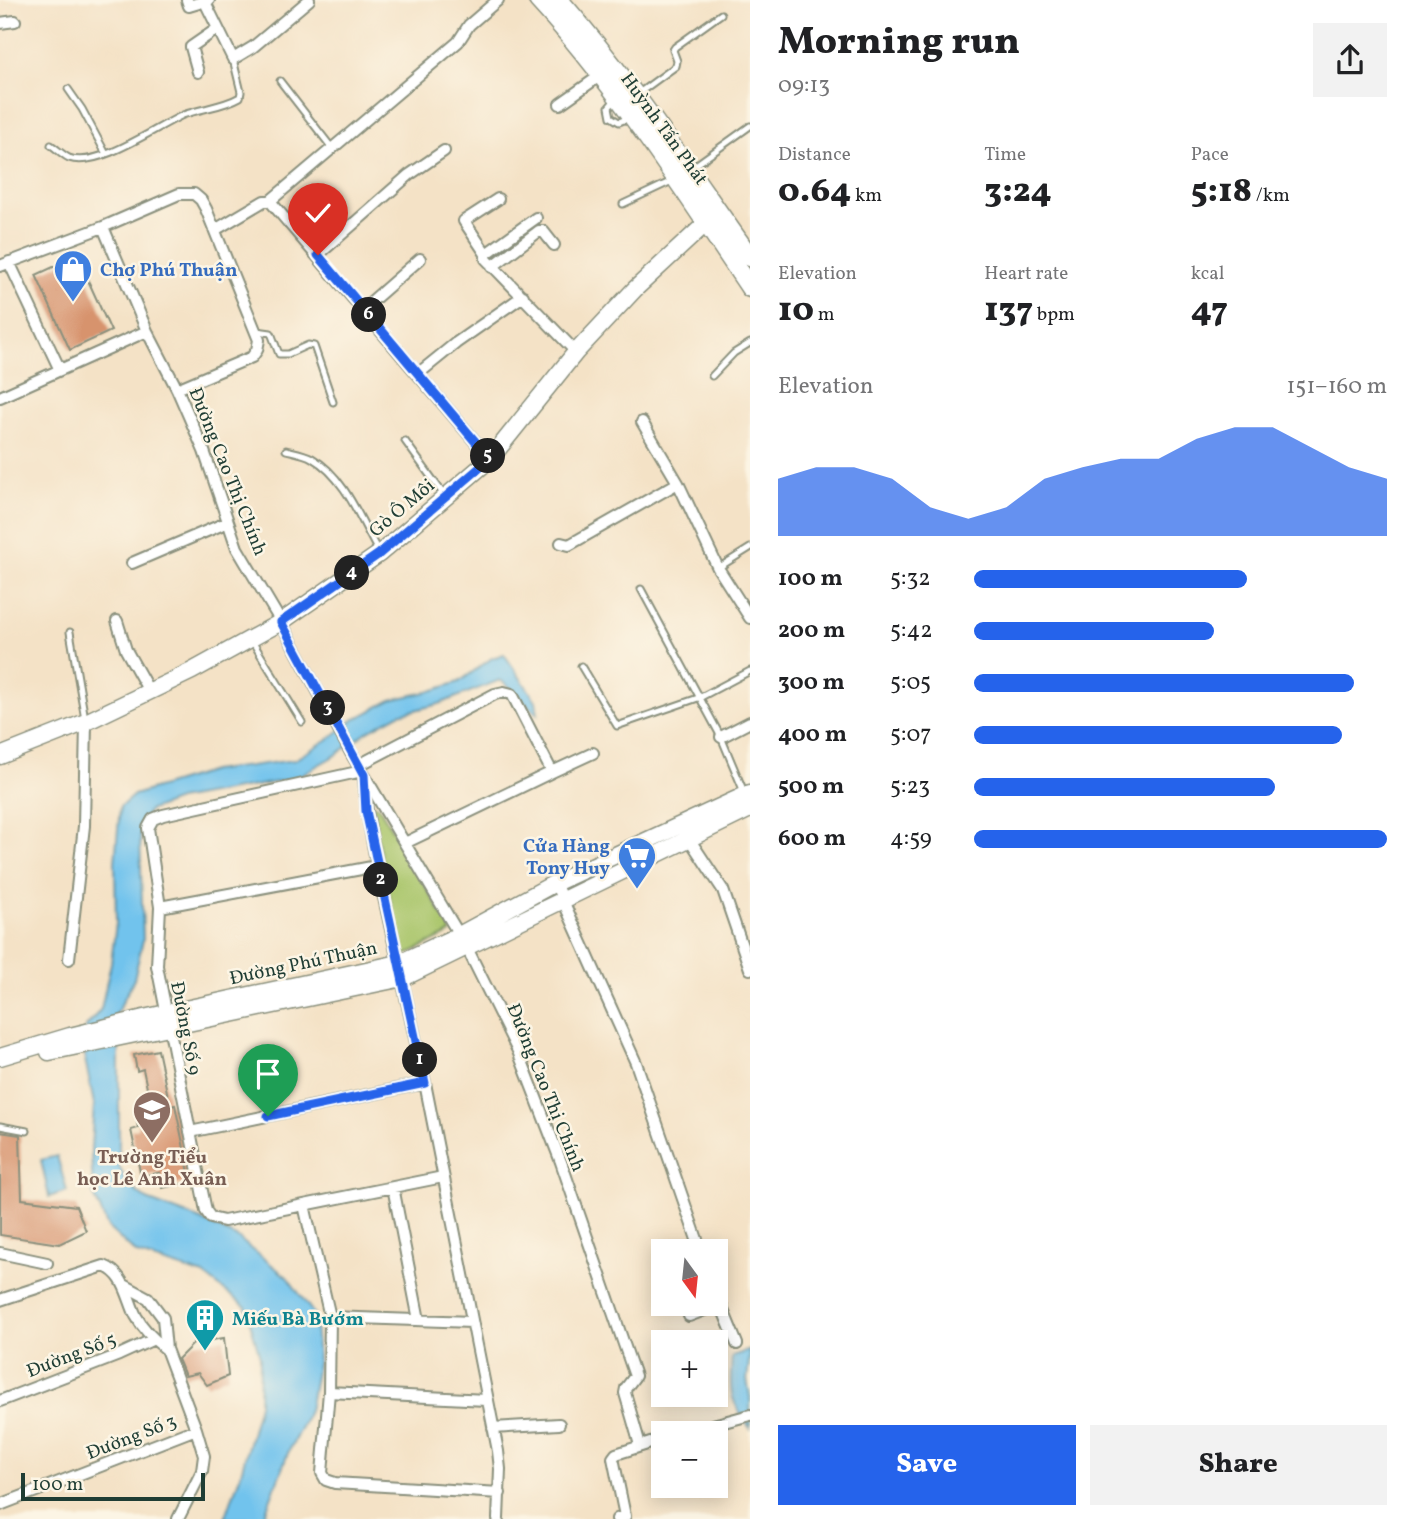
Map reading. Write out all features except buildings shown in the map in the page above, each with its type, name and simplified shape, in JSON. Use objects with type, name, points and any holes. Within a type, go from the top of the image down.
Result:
[{"type":"main road","name":"Huỳnh Tấn Phát","points":[[538,0],[579,45],[617,97],[638,106]]},
{"type":"main road","name":"Huỳnh Tấn Phát","points":[[559,0],[594,39],[684,174],[712,217],[750,288]]},
{"type":"main road","name":"Huỳnh Tấn Phát","points":[[712,217],[750,257]]},
{"type":"street","points":[[187,0],[189,6],[207,1],[217,29],[233,59],[253,47],[309,0]]},
{"type":"street","points":[[215,230],[264,201],[270,201],[458,42],[469,25],[498,0]]},
{"type":"street","points":[[0,23],[15,21]]},
{"type":"street","points":[[198,72],[191,47],[217,29]]},
{"type":"street","points":[[559,104],[601,75]]},
{"type":"street","points":[[318,255],[409,175],[444,151]]},
{"type":"street","points":[[60,370],[2,265],[187,193],[201,200],[259,340],[252,357],[177,389]]},
{"type":"street","points":[[498,199],[464,220],[492,267],[576,352]]},
{"type":"street","points":[[270,201],[490,459]]},
{"type":"street","name":"Gò Ô Môi","points":[[0,756],[86,722],[251,639],[281,622],[379,554],[490,459],[576,352],[635,289],[712,217]]},
{"type":"street","points":[[486,254],[536,218]]},
{"type":"street","name":"Đường Cao Thị Chính","points":[[103,227],[147,331],[177,389],[204,451],[237,548],[281,622],[351,753],[463,941],[518,1051],[561,1162],[635,1376],[625,1393],[640,1446]]},
{"type":"street","points":[[492,267],[539,231],[543,231],[554,245]]},
{"type":"street","points":[[364,308],[420,259]]},
{"type":"street","points":[[419,373],[523,296]]},
{"type":"street","points":[[0,397],[147,331]]},
{"type":"street","points":[[642,422],[678,483],[718,568],[750,618]]},
{"type":"street","points":[[561,543],[569,545],[678,483]]},
{"type":"street","points":[[132,563],[228,522]]},
{"type":"street","points":[[117,621],[126,650],[150,692]]},
{"type":"street","name":"Đường Số 9","points":[[443,1177],[224,1221],[211,1218],[206,1212],[157,966],[160,907],[148,828],[153,819],[163,815],[361,770],[495,694],[504,692],[512,694],[552,772]]},
{"type":"street","points":[[69,959],[84,826],[86,722]]},
{"type":"street","points":[[721,737],[750,722]]},
{"type":"street","points":[[405,843],[593,753]]},
{"type":"street","points":[[361,770],[377,866],[425,1083],[493,1428],[500,1469],[498,1519]]},
{"type":"street","name":"Đường Phú Thuận","points":[[0,1058],[401,971],[463,941],[563,899],[749,799]]},
{"type":"street","points":[[685,832],[723,890],[750,969]]},
{"type":"street","name":"Đường Phú Thuận","points":[[463,941],[555,883],[685,832]]},
{"type":"street","points":[[160,907],[377,866]]},
{"type":"street","points":[[555,883],[636,1063],[697,1239]]},
{"type":"street","points":[[0,1068],[72,1041]]},
{"type":"street","points":[[190,1132],[425,1083]]},
{"type":"street","points":[[393,1187],[419,1320]]},
{"type":"street","points":[[304,1205],[330,1317],[329,1392],[322,1472],[326,1480],[335,1483],[500,1493]]},
{"type":"street","points":[[0,1253],[47,1263]]},
{"type":"street","points":[[0,1300],[104,1266],[114,1270],[124,1285],[137,1318],[166,1349]]},
{"type":"street","points":[[124,1285],[148,1298],[159,1310],[165,1329],[166,1349],[196,1429],[204,1464],[178,1519]]},
{"type":"street","points":[[725,1316],[737,1344]]},
{"type":"street","points":[[330,1317],[471,1322]]},
{"type":"street","name":"Đường Số 5","points":[[0,1401],[154,1339]]},
{"type":"street","points":[[329,1392],[486,1400]]},
{"type":"street","points":[[726,1421],[750,1415]]},
{"type":"street","points":[[493,1428],[559,1424]]},
{"type":"street","name":"Đường Số 3","points":[[0,1505],[196,1429]]},
{"type":"street","points":[[617,1519],[625,1516],[613,1458],[616,1454],[651,1443]]},
{"type":"lane","points":[[638,106],[676,66],[673,50],[675,47],[721,14]]},
{"type":"lane","points":[[51,145],[68,158],[78,160],[106,154],[180,117],[202,108],[231,102],[240,97],[241,92],[233,59]]},
{"type":"lane","points":[[280,81],[333,149]]},
{"type":"lane","points":[[68,89],[106,154]]},
{"type":"lane","points":[[623,204],[684,174],[750,126]]},
{"type":"lane","points":[[257,331],[271,333],[279,354],[288,354],[308,345],[314,346],[333,402]]},
{"type":"lane","points":[[712,376],[734,353],[750,342]]},
{"type":"lane","points":[[405,440],[446,498]]},
{"type":"lane","points":[[286,450],[311,457],[330,471],[344,488],[379,554]]},
{"type":"lane","points":[[718,568],[750,548]]},
{"type":"lane","points":[[641,589],[701,697],[749,799]]},
{"type":"lane","points":[[70,632],[86,722]]},
{"type":"lane","points":[[251,639],[302,722]]},
{"type":"lane","points":[[581,666],[614,724],[621,726],[701,697],[750,671]]},
{"type":"lane","points":[[0,1126],[27,1131]]},
{"type":"green space","points":[[375,805],[380,809],[450,928],[451,933],[406,955],[401,948],[374,824],[372,807]]},
{"type":"water","points":[[504,654],[536,701],[538,714],[500,680],[439,704],[399,714],[293,779],[178,800],[148,811],[140,833],[143,940],[134,979],[114,1019],[119,1048],[119,1166],[127,1184],[147,1200],[201,1220],[238,1238],[287,1277],[314,1314],[318,1359],[309,1411],[288,1453],[263,1519],[225,1519],[241,1473],[259,1404],[260,1357],[246,1307],[204,1275],[137,1254],[108,1228],[93,1193],[91,1148],[94,1104],[85,1059],[86,1027],[101,1009],[111,963],[116,923],[115,862],[120,807],[134,795],[212,771],[294,760],[330,738],[351,721],[391,700],[459,682],[492,658]]},
{"type":"water","points":[[57,1156],[67,1191],[49,1197],[41,1160]]},
{"type":"water","points":[[750,1350],[747,1380],[750,1428],[734,1402],[731,1378],[732,1356]]},
{"type":"place","name":"Chợ Phú Thuận","points":[[73,303]]},
{"type":"place","name":"Cửa Hàng Tony Huy","points":[[637,890]]},
{"type":"place","name":"Trường Tiểu học Lê Anh Xuân","points":[[152,1144]]},
{"type":"place","name":"Miếu Bà Bướm","points":[[205,1352]]},
{"type":"route","points":[[268,1116],[425,1083],[366,811],[364,775],[281,622],[379,554],[490,459],[318,255]]}]
